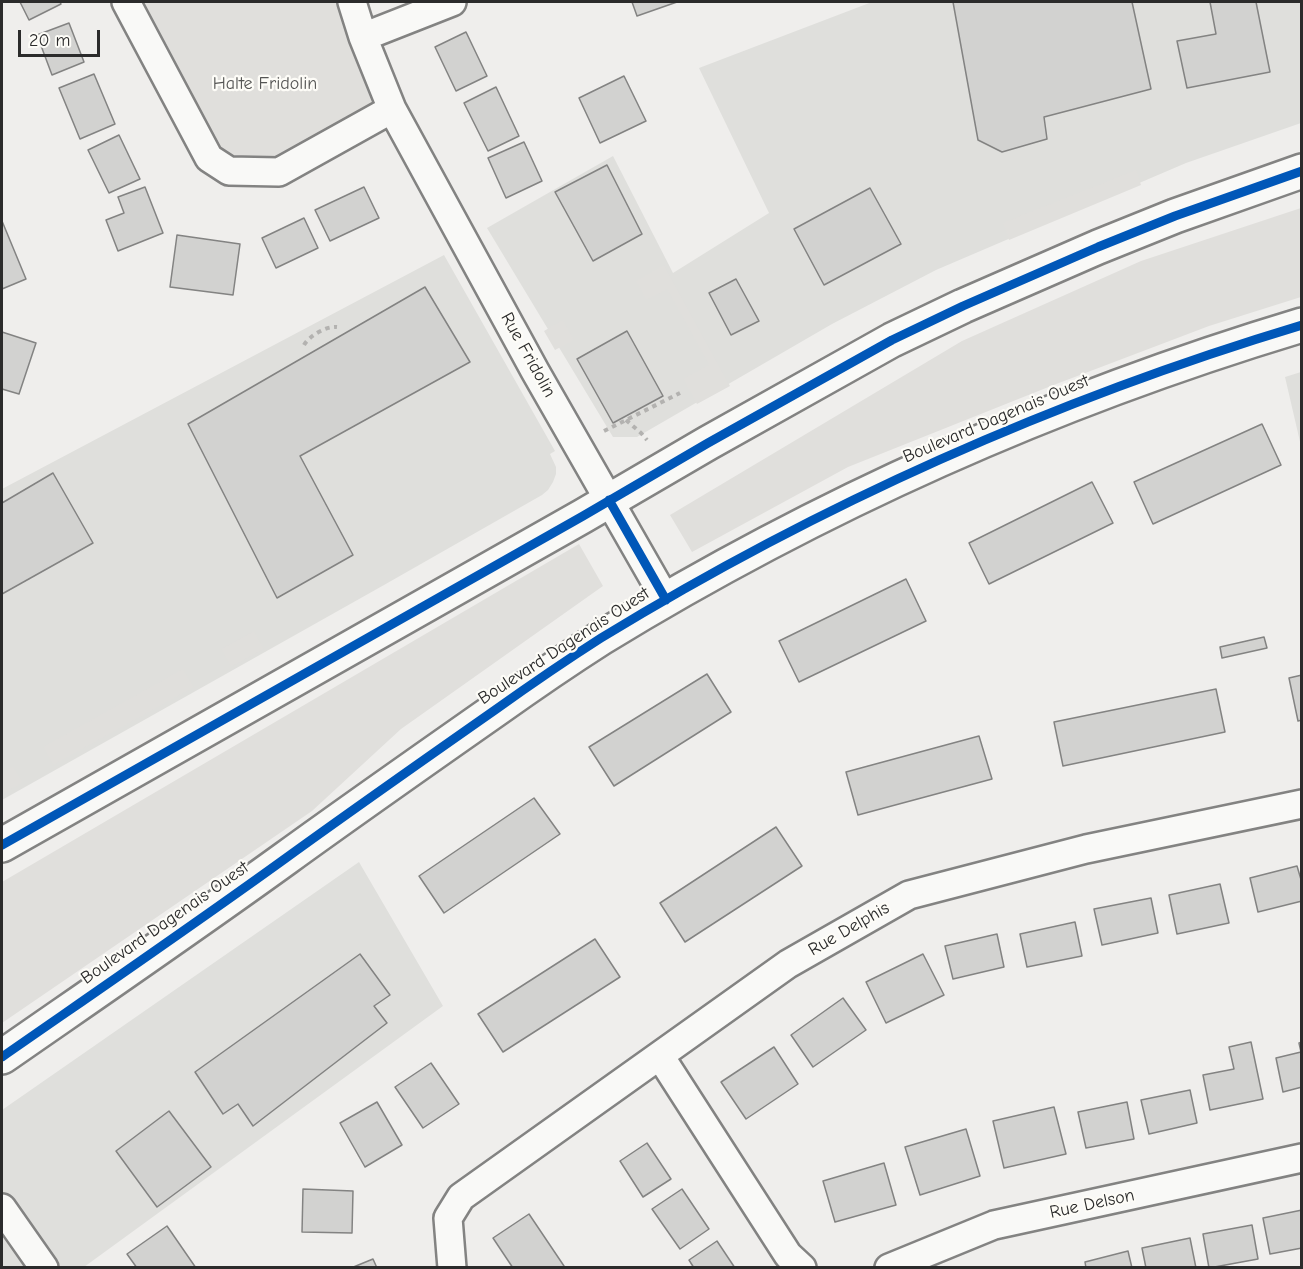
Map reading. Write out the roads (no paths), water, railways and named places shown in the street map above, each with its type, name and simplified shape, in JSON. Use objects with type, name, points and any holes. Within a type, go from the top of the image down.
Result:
[{"type":"main road","points":[[2,845],[892,340],[963,306],[1148,227],[1302,171]]},
{"type":"main road","name":"Boulevard Dagenais Ouest","points":[[2,1057],[508,700],[580,652],[751,552],[896,479],[1078,402],[1161,371],[1302,325]]},
{"type":"street","points":[[126,2],[209,158],[229,171],[279,172],[392,110]]},
{"type":"street","name":"Rue Fridolin","points":[[352,2],[363,37],[392,110],[468,250],[666,600]]},
{"type":"street","points":[[363,37],[452,2]]},
{"type":"street","name":"Rue Delphis","points":[[452,1268],[448,1218],[461,1197],[789,964],[909,895],[1086,849],[1302,804]]},
{"type":"street","points":[[660,1056],[788,1255],[802,1268]]},
{"type":"street","name":"Rue Delson","points":[[889,1268],[994,1225],[1302,1158]]},
{"type":"street","points":[[2,1208],[44,1268]]},
{"type":"park label","name":"Halte Fridolin","points":[[265,84]]}]
